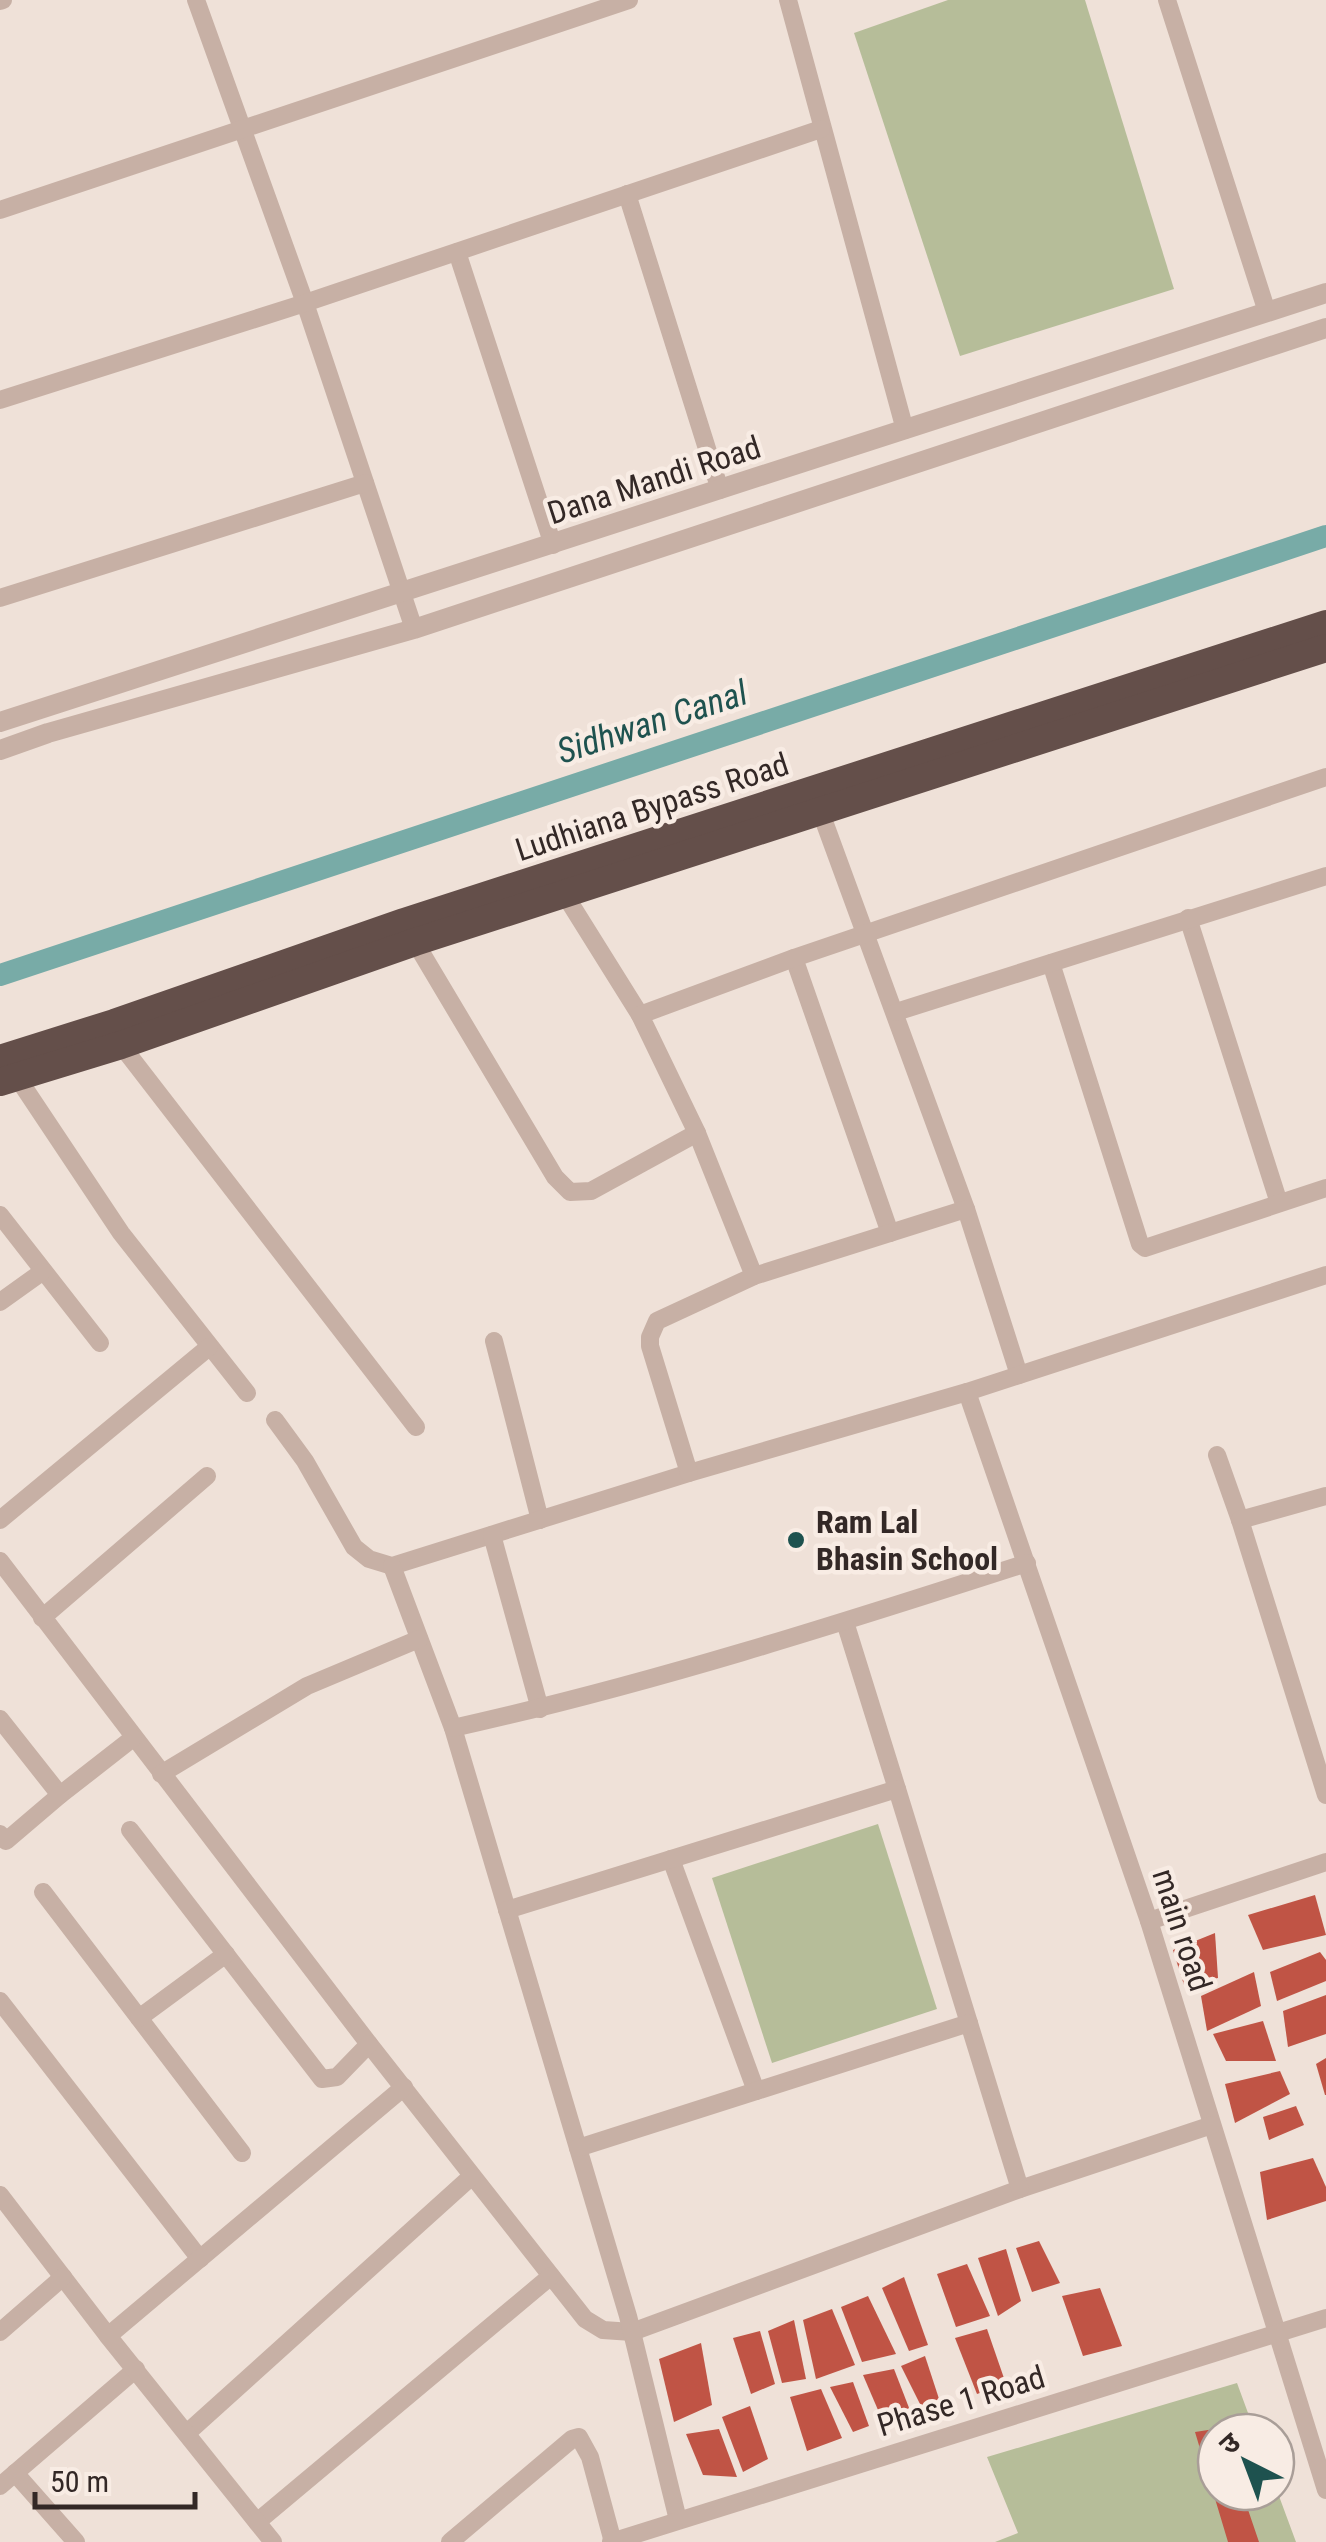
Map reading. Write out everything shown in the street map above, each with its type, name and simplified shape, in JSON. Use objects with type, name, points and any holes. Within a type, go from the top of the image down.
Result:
[{"type":"highway","name":"Ludhiana Bypass Road","points":[[6,1073],[114,1023],[404,922],[1326,624]]},
{"type":"highway","name":"Ludhiana Bypass Road","points":[[6,1073],[121,1044],[416,942],[1326,648]]},
{"type":"street","points":[[196,0],[414,629]]},
{"type":"street","points":[[0,210],[629,0]]},
{"type":"street","points":[[788,0],[906,430]]},
{"type":"street","points":[[1167,0],[1267,312]]},
{"type":"street","points":[[0,400],[304,303],[821,129]]},
{"type":"street","points":[[627,194],[720,490]]},
{"type":"street","points":[[457,252],[553,544]]},
{"type":"street","name":"Dana Mandi Road","points":[[0,722],[1326,293]]},
{"type":"street","points":[[0,750],[414,629],[1326,328]]},
{"type":"street","points":[[0,598],[365,483]]},
{"type":"street","points":[[640,1015],[868,932],[1326,777]]},
{"type":"street","points":[[821,812],[966,1209],[1019,1375]]},
{"type":"street","points":[[896,1012],[1326,876]]},
{"type":"street","points":[[565,894],[640,1015],[697,1132],[754,1276]]},
{"type":"street","points":[[1188,918],[1279,1204]]},
{"type":"street","points":[[416,942],[555,1177],[570,1192],[591,1191],[697,1132]]},
{"type":"street","points":[[794,958],[890,1233]]},
{"type":"street","points":[[1051,963],[1140,1244],[1145,1248],[1326,1188]]},
{"type":"street","points":[[121,1044],[416,1427]]},
{"type":"street","points":[[6,1073],[121,1234],[247,1392]]},
{"type":"street","points":[[688,1473],[650,1346],[653,1327],[664,1316],[754,1276],[966,1209]]},
{"type":"street","points":[[0,1215],[100,1343]]},
{"type":"street","points":[[0,1302],[42,1272]]},
{"type":"street","points":[[275,1420],[313,1473],[354,1547],[369,1558],[392,1566],[688,1473],[967,1392],[1326,1275]]},
{"type":"street","points":[[494,1341],[540,1520]]},
{"type":"street","points":[[0,1520],[209,1347]]},
{"type":"street","name":"main road","points":[[967,1392],[1148,1921],[1326,2490]]},
{"type":"street","points":[[1216,1455],[1326,1795]]},
{"type":"street","points":[[42,1618],[208,1476]]},
{"type":"street","points":[[1240,1520],[1326,1496]]},
{"type":"street","points":[[492,1535],[540,1709]]},
{"type":"street","points":[[0,1561],[369,2044],[594,2326],[632,2332],[1020,2188],[1212,2125]]},
{"type":"street","points":[[452,1728],[540,1709],[845,1622],[1027,1563]]},
{"type":"street","points":[[392,1566],[452,1728],[507,1910],[632,2332],[678,2520]]},
{"type":"street","points":[[845,1622],[1020,2188]]},
{"type":"street","points":[[161,1774],[307,1686],[419,1639]]},
{"type":"street","points":[[0,1719],[60,1795]]},
{"type":"street","points":[[2,1840],[133,1738]]},
{"type":"street","points":[[507,1910],[897,1789]]},
{"type":"street","points":[[130,1830],[322,2080],[337,2077],[369,2044]]},
{"type":"street","points":[[670,1859],[756,2091]]},
{"type":"street","points":[[1148,1921],[1326,1862]]},
{"type":"street","points":[[43,1892],[242,2153]]},
{"type":"street","points":[[139,2018],[226,1954]]},
{"type":"street","points":[[0,2001],[200,2259]]},
{"type":"street","points":[[578,2148],[969,2023]]},
{"type":"street","points":[[108,2336],[404,2087]]},
{"type":"street","points":[[186,2433],[472,2176]]},
{"type":"street","points":[[0,2196],[272,2542]]},
{"type":"street","points":[[257,2522],[551,2276]]},
{"type":"street","points":[[0,2332],[63,2277]]},
{"type":"street","name":"Phase 1 Road","points":[[613,2541],[1326,2318]]},
{"type":"street","points":[[76,2542],[7,2480],[136,2369]]},
{"type":"street","points":[[450,2542],[572,2438],[579,2437],[590,2457],[613,2541]]},
{"type":"green space","points":[[948,0],[1085,0],[1174,289],[960,356],[854,33]]},
{"type":"green space","points":[[878,1824],[937,2009],[772,2063],[712,1878]]},
{"type":"green space","points":[[1237,2383],[1248,2412],[1196,2412],[1196,2512],[1285,2512],[1296,2542],[995,2542],[1018,2533],[987,2457]]},
{"type":"building","points":[[1315,1895],[1326,1935],[1263,1950],[1248,1915]]},
{"type":"building","points":[[1215,1933],[1218,1978],[1184,1985],[1173,1950]]},
{"type":"building","points":[[1320,1952],[1326,1960],[1326,1981],[1277,2001],[1270,1972]]},
{"type":"building","points":[[1254,1972],[1261,2006],[1207,2031],[1201,1996]]},
{"type":"building","points":[[1326,1995],[1326,2034],[1288,2047],[1283,2011]]},
{"type":"building","points":[[1263,2021],[1276,2061],[1226,2061],[1213,2034]]},
{"type":"building","points":[[1326,2058],[1326,2095],[1325,2095],[1316,2064]]},
{"type":"building","points":[[1280,2071],[1290,2094],[1235,2123],[1225,2084]]},
{"type":"building","points":[[1296,2106],[1304,2125],[1269,2140],[1263,2117]]},
{"type":"building","points":[[1313,2158],[1326,2187],[1326,2201],[1267,2220],[1260,2172]]},
{"type":"building","points":[[1039,2241],[1060,2283],[1032,2292],[1016,2248]]},
{"type":"building","points":[[1006,2249],[1021,2301],[998,2316],[978,2258]]},
{"type":"building","points":[[967,2264],[990,2316],[956,2327],[937,2274]]},
{"type":"building","points":[[904,2277],[928,2345],[909,2351],[882,2288]]},
{"type":"building","points":[[1100,2288],[1122,2346],[1083,2356],[1062,2296]]},
{"type":"building","points":[[868,2296],[896,2354],[862,2362],[841,2307]]},
{"type":"building","points":[[832,2309],[855,2365],[816,2379],[803,2320]]},
{"type":"building","points":[[794,2320],[806,2379],[782,2383],[768,2331]]},
{"type":"building","points":[[987,2329],[1006,2384],[977,2394],[955,2338]]},
{"type":"building","points":[[760,2331],[775,2384],[751,2394],[733,2338]]},
{"type":"building","points":[[701,2343],[712,2405],[674,2422],[659,2359]]},
{"type":"building","points":[[925,2356],[942,2408],[924,2412],[901,2366]]},
{"type":"building","points":[[894,2369],[911,2413],[881,2417],[863,2375]]},
{"type":"building","points":[[853,2382],[869,2426],[853,2432],[830,2387]]},
{"type":"building","points":[[821,2389],[842,2438],[807,2451],[790,2397]]},
{"type":"building","points":[[750,2406],[768,2459],[743,2472],[722,2417]]},
{"type":"building","points":[[719,2429],[737,2477],[703,2475],[686,2434]]},
{"type":"building","points":[[1219,2512],[1249,2512],[1259,2542],[1228,2542]]},
{"type":"waterway","name":"Sidhwan Canal","points":[[0,975],[1326,536]]},
{"type":"place","name":"Ram Lal Bhasin School","points":[[796,1540]]}]
